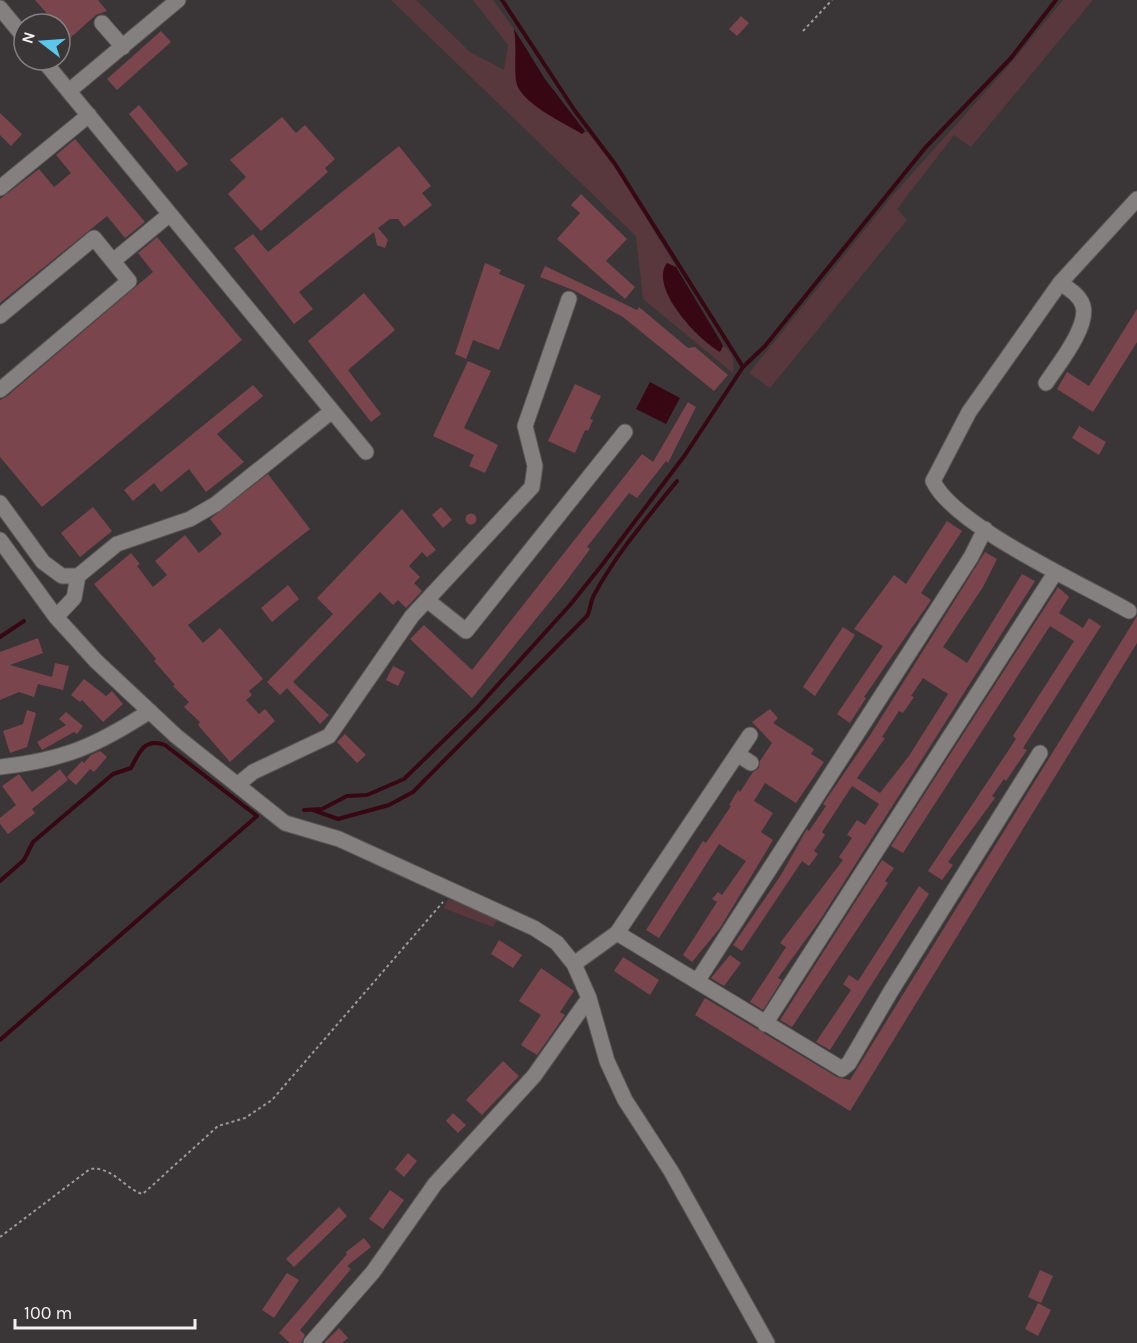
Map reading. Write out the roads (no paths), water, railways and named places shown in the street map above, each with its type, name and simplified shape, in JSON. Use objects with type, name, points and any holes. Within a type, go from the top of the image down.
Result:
[{"type":"street","points":[[69,91],[178,0]]},
{"type":"street","points":[[0,8],[12,22]]},
{"type":"street","points":[[102,23],[123,47]]},
{"type":"street","points":[[53,72],[366,452]]},
{"type":"street","points":[[0,188],[89,115]]},
{"type":"street","points":[[1129,611],[1069,577],[1055,573],[985,529],[938,493],[933,481],[969,412],[1060,284],[1137,199]]},
{"type":"street","points":[[113,261],[170,214]]},
{"type":"street","points":[[0,316],[93,238],[129,281],[2,384]]},
{"type":"street","points":[[1046,383],[1081,326],[1084,307],[1076,294],[1060,284]]},
{"type":"street","points":[[237,785],[253,772],[329,736],[412,616],[532,487],[535,466],[525,426],[569,299]]},
{"type":"street","points":[[0,503],[43,562],[62,576],[78,576],[117,544],[190,519],[216,504],[332,411]]},
{"type":"street","points":[[428,600],[466,631],[625,432]]},
{"type":"street","points":[[698,980],[971,557],[985,529]]},
{"type":"street","points":[[0,540],[56,617],[96,661],[150,711],[285,823],[339,839],[534,928],[557,943],[574,964],[589,998],[607,1061],[625,1100],[671,1171],[767,1343]]},
{"type":"street","points":[[765,1024],[1055,573]]},
{"type":"street","points":[[56,617],[74,598],[78,576]]},
{"type":"street","points":[[0,767],[40,763],[74,753],[109,737],[150,711]]},
{"type":"street","points":[[574,964],[617,933],[750,735]]},
{"type":"street","points":[[617,933],[842,1069],[849,1063],[891,991],[1040,753]]},
{"type":"street","points":[[737,754],[751,763]]},
{"type":"street","points":[[311,1343],[373,1272],[435,1184],[534,1076],[589,998]]},
{"type":"waterway","points":[[304,810],[322,809],[347,796],[367,795],[404,779],[476,709],[570,605],[602,565],[685,455],[743,367],[615,164],[575,111],[502,0]]},
{"type":"waterway","points":[[743,367],[765,346],[925,148],[1011,58],[1056,0]]},
{"type":"waterway","points":[[313,810],[338,819],[389,805],[413,792],[587,616],[594,595],[612,565],[677,481]]},
{"type":"waterway","points":[[0,637],[24,621]]},
{"type":"waterway","points":[[0,881],[24,860],[33,842],[113,774],[131,768],[143,748],[152,743],[165,745],[257,816],[0,1040]]}]
